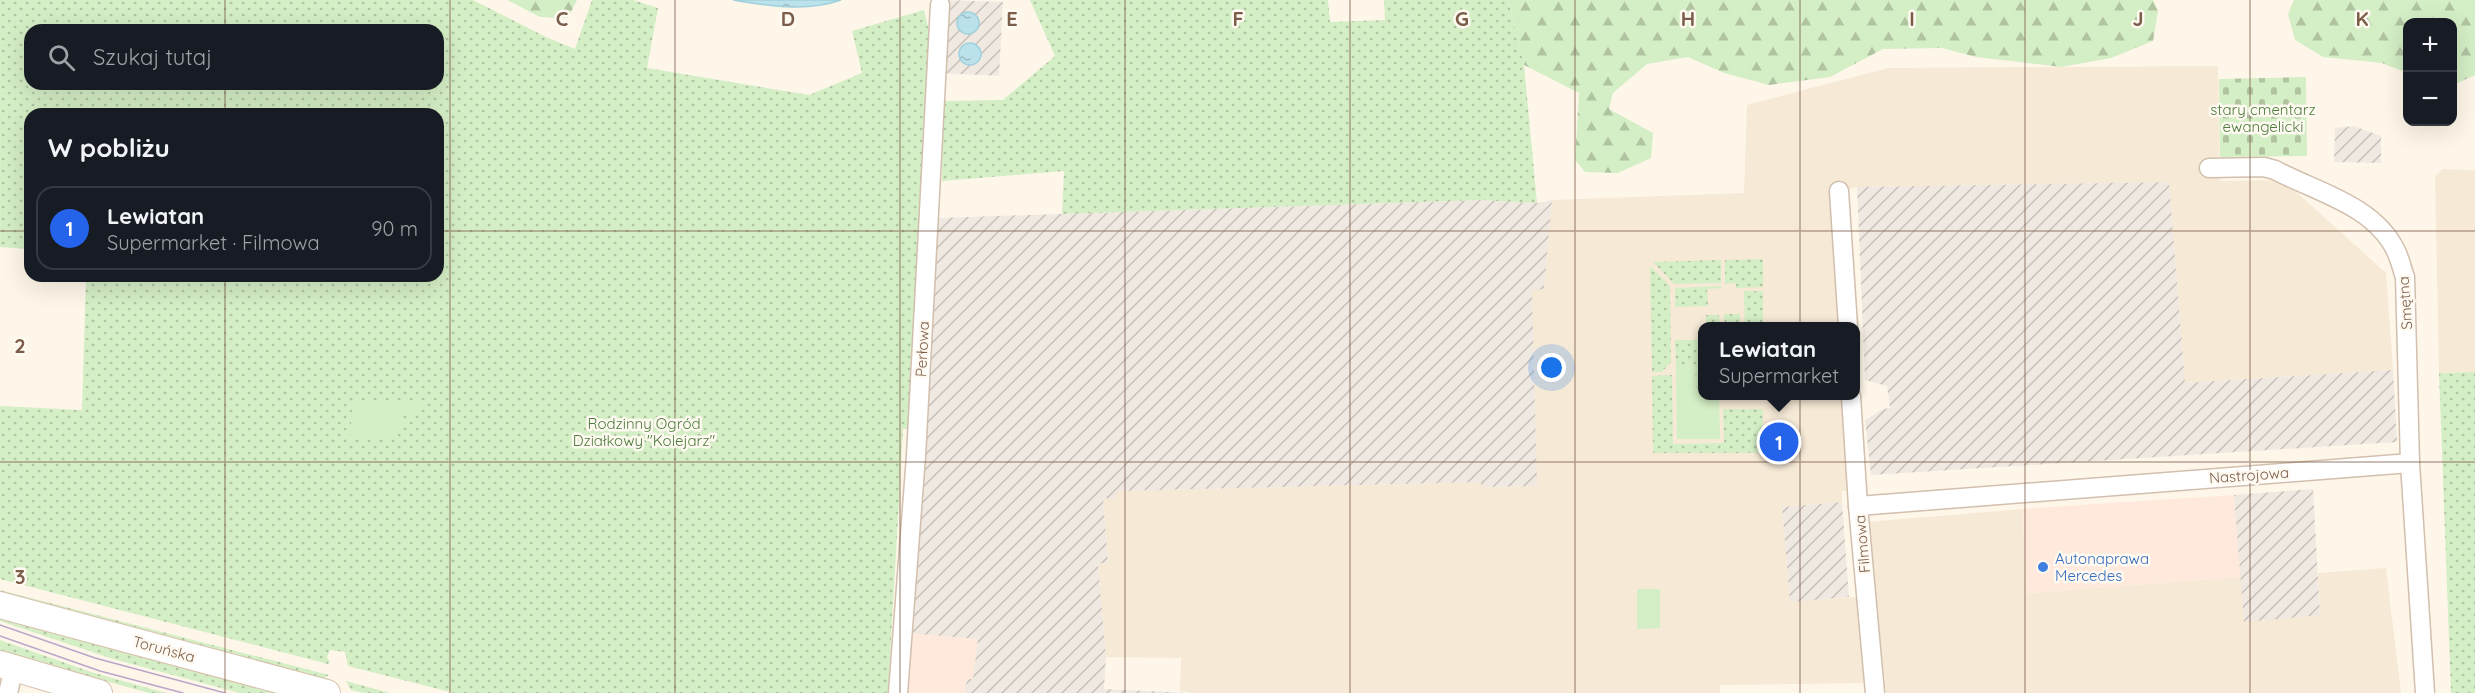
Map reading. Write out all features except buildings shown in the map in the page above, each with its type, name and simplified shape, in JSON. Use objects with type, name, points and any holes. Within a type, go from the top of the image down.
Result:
[{"type":"main road","name":"Toruńska","points":[[0,605],[327,693]]},
{"type":"main road","points":[[7,666],[99,693]]},
{"type":"street","name":"Perłowa","points":[[898,693],[916,456],[940,5]]},
{"type":"street","name":"Smętna","points":[[2209,168],[2264,167],[2275,170],[2343,201],[2374,222],[2395,249],[2405,277],[2410,463]]},
{"type":"street","points":[[1839,191],[1848,322]]},
{"type":"street","name":"Filmowa","points":[[1851,400],[1858,506],[1875,693]]},
{"type":"street","name":"Nastrojowa","points":[[1858,506],[2410,463]]},
{"type":"street","points":[[2410,463],[2425,693]]},
{"type":"street","points":[[7,666],[8,693]]},
{"type":"shaded area","points":[[945,0],[1003,2],[999,76],[941,73]]},
{"type":"shaded area","points":[[2218,66],[2220,181],[2283,180],[2386,273],[2393,370],[2185,383],[2169,182],[1857,187],[1839,191],[1848,322],[1698,322],[1698,400],[1851,400],[1857,490],[1842,491],[1842,502],[1782,507],[1790,601],[1859,597],[1863,683],[1720,685],[1720,693],[1192,693],[1180,691],[1181,658],[1106,657],[1098,564],[1108,562],[1103,498],[1115,491],[1481,482],[1481,487],[1536,486],[1532,289],[1544,288],[1552,200],[1744,193],[1747,105],[1888,68]]},
{"type":"shaded area","points":[[2354,126],[2381,136],[2381,163],[2334,162],[2335,128]]},
{"type":"shaded area","points":[[2443,169],[2475,170],[2475,372],[2439,373],[2435,176]]},
{"type":"shaded area","points":[[2169,182],[2185,383],[2393,370],[2397,442],[1871,475],[1865,420],[1883,409],[1890,408],[1887,386],[1865,380],[1857,187]]},
{"type":"shaded area","points":[[1481,200],[1537,203],[1552,200],[1544,289],[1532,290],[1537,486],[1481,487],[1481,482],[1116,491],[1115,499],[1103,498],[1108,562],[1098,564],[1106,657],[1104,689],[1192,693],[965,693],[967,679],[973,679],[978,639],[908,633],[938,218]]},
{"type":"shaded area","points":[[2313,489],[2320,615],[2244,622],[2234,495]]},
{"type":"shaded area","points":[[2234,495],[2241,577],[2026,593],[2022,509]]},
{"type":"shaded area","points":[[1842,502],[1849,597],[1790,602],[1782,507]]},
{"type":"shaded area","points":[[2022,509],[2027,593],[2241,577],[2244,621],[2320,614],[2318,573],[2386,568],[2401,693],[1886,693],[1867,522]]},
{"type":"shaded area","points":[[908,633],[978,639],[973,680],[967,679],[965,693],[904,693]]},
{"type":"green space","name":"Rodzinny Ogród Działkowy \"Kolejarz\"","points":[[0,0],[473,0],[575,49],[592,0],[633,0],[658,8],[647,68],[809,95],[862,73],[852,31],[924,10],[933,49],[911,429],[903,429],[888,693],[454,693],[348,666],[345,652],[330,650],[327,657],[330,662],[328,664],[0,579],[0,406],[82,410],[86,282],[444,282],[444,108],[24,108],[24,249],[0,247]]},
{"type":"green space","points":[[507,0],[577,0],[568,18],[540,17]]},
{"type":"green space","points":[[1030,0],[1328,0],[1330,22],[1385,20],[1384,0],[1508,0],[1524,65],[1537,203],[1481,200],[1062,214],[1064,171],[942,181],[943,101],[1003,100],[1055,56]]},
{"type":"green space","points":[[1508,0],[2153,0],[2158,11],[2153,41],[2111,58],[2061,67],[1976,57],[1942,48],[1883,49],[1830,77],[1769,85],[1724,73],[1688,57],[1647,64],[1613,93],[1609,109],[1653,133],[1651,158],[1618,173],[1585,172],[1575,160],[1579,93],[1524,65]]},
{"type":"green space","points":[[2294,0],[2475,0],[2475,75],[2457,83],[2457,18],[2403,18],[2403,71],[2382,63],[2323,57],[2295,40],[2288,14]]},
{"type":"green space","name":"stary cmentarz ewangelicki","points":[[2306,77],[2307,156],[2220,157],[2219,79]]},
{"type":"green space","points":[[1763,259],[1763,287],[1736,288],[1736,283],[1725,284],[1725,260]]},
{"type":"green space","points":[[1721,260],[1721,283],[1674,284],[1653,262]]},
{"type":"green space","points":[[1650,266],[1670,286],[1671,362],[1662,372],[1652,372]]},
{"type":"green space","points":[[1721,286],[1721,288],[1707,289],[1708,306],[1675,307],[1675,288]]},
{"type":"green space","points":[[1744,291],[1763,291],[1763,322],[1745,322]]},
{"type":"green space","points":[[1724,314],[1740,314],[1740,322],[1725,322]]},
{"type":"green space","points":[[1706,315],[1719,315],[1720,322],[1706,322]]},
{"type":"green space","points":[[1675,340],[1698,340],[1698,394],[1696,394],[1695,366],[1676,367]]},
{"type":"green space","points":[[1695,366],[1698,400],[1719,400],[1720,439],[1677,439],[1676,367]]},
{"type":"green space","points":[[2475,372],[2475,693],[2451,693],[2439,373]]},
{"type":"green space","points":[[1672,375],[1673,444],[1724,443],[1723,409],[1746,409],[1746,411],[1763,409],[1763,453],[1653,453],[1652,376]]},
{"type":"green space","points":[[353,401],[419,403],[419,413],[400,412],[402,428],[395,440],[350,437]]},
{"type":"green space","points":[[1637,589],[1660,589],[1660,628],[1637,629]]},
{"type":"green space","points":[[0,590],[329,675],[320,681],[0,595]]},
{"type":"green space","points":[[0,615],[287,693],[240,693],[113,659],[0,621]]},
{"type":"green space","points":[[0,640],[91,672],[166,693],[149,693],[0,652]]},
{"type":"green space","points":[[346,681],[390,693],[364,693],[351,690]]},
{"type":"water","points":[[733,0],[841,0],[801,7]]},
{"type":"water","points":[[968,12],[976,15],[979,23],[976,31],[968,34],[960,31],[957,23],[960,15]]},
{"type":"water","points":[[970,43],[978,46],[981,54],[978,62],[970,65],[962,62],[959,54],[962,46]]},
{"type":"tram line","points":[[0,625],[95,658],[225,693]]},
{"type":"tram line","points":[[0,636],[100,671],[183,693]]},
{"type":"place","name":"Lewiatan","points":[[1779,442]]},
{"type":"place","name":"Autonaprawa Mercedes","points":[[2043,567]]}]
